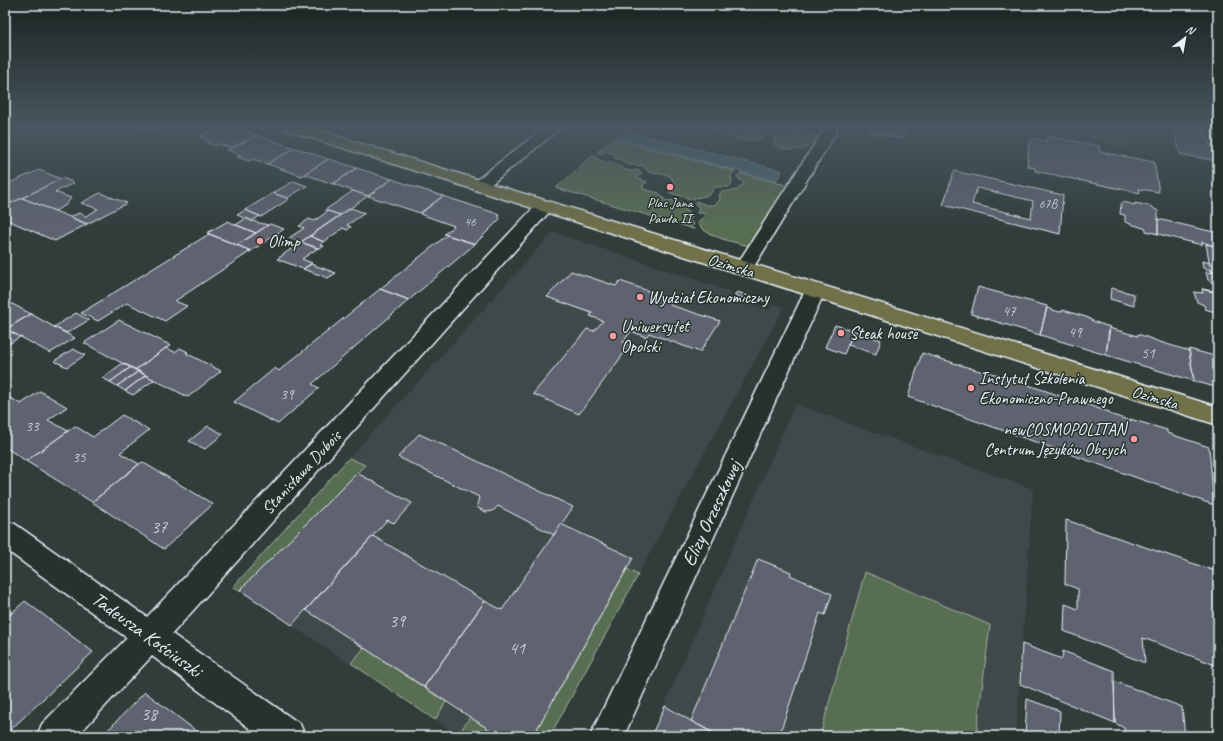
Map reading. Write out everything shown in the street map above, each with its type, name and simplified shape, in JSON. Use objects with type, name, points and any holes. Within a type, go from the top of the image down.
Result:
[{"type":"main road","name":"Ozimska","points":[[400,162],[1218,416]]},
{"type":"street","points":[[479,186],[511,162]]},
{"type":"street","points":[[743,269],[811,162]]},
{"type":"street","name":"Stanisława Dubois","points":[[54,736],[150,636],[545,206]]},
{"type":"street","name":"Elizy Orzeszkowej","points":[[608,736],[815,291]]},
{"type":"street","name":"Tadeusza Kościuszki","points":[[5,533],[288,736]]},
{"type":"shaded area","points":[[553,232],[732,292],[729,296],[769,310],[773,304],[784,307],[550,736],[460,736],[233,587]]},
{"type":"shaded area","points":[[795,404],[1033,489],[1016,736],[651,736]]},
{"type":"green space","points":[[586,162],[608,163],[611,162],[628,171],[640,171],[642,174],[637,176],[637,178],[647,182],[643,185],[643,189],[659,193],[666,201],[677,200],[689,206],[685,209],[693,216],[689,220],[693,224],[690,227],[694,229],[556,188]]},
{"type":"green space","points":[[623,162],[699,162],[735,171],[731,175],[732,184],[728,187],[715,187],[709,195],[691,199],[669,192],[673,189],[672,187],[675,184],[670,176],[653,173],[643,166],[626,164]]},
{"type":"green space","points":[[740,173],[789,186],[749,246],[728,241],[706,232],[698,222],[705,216],[703,213],[697,213],[699,207],[695,204],[697,201],[707,205],[713,205],[716,204],[720,198],[719,196],[721,192],[738,190],[739,187],[744,184],[737,177]]},
{"type":"green space","points":[[349,458],[365,465],[240,590],[233,587]]},
{"type":"green space","points":[[627,569],[638,575],[550,736],[533,736]]},
{"type":"green space","points":[[865,572],[990,625],[976,736],[820,736]]},
{"type":"green space","points":[[364,648],[446,702],[435,720],[351,663]]},
{"type":"green space","points":[[470,717],[499,736],[458,735]]},
{"type":"water","points":[[703,162],[746,162],[782,171],[776,181]]},
{"type":"building","points":[[260,162],[271,162],[267,164]]},
{"type":"building","points":[[271,162],[324,162],[302,176],[267,164]]},
{"type":"building","points":[[325,162],[337,162],[357,168],[333,184],[304,174]]},
{"type":"building","points":[[1027,162],[1154,162],[1159,192],[1139,189],[1140,193],[1035,171],[1035,168],[1027,166]]},
{"type":"building","points":[[357,168],[392,179],[368,196],[333,184]]},
{"type":"building","points":[[39,170],[61,179],[5,206],[5,185]]},
{"type":"building","points":[[954,171],[1063,195],[1060,234],[943,205]],"holes":[[[977,188],[1033,201],[1031,218],[972,204]]]},
{"type":"building","points":[[63,178],[74,183],[55,192],[71,198],[66,205],[55,211],[22,198]]},
{"type":"building","points":[[392,179],[443,196],[420,213],[368,196]]},
{"type":"building","points":[[294,181],[307,186],[287,198],[273,193]]},
{"type":"building","points":[[353,191],[368,196],[340,215],[325,210]]},
{"type":"building","points":[[100,193],[127,203],[87,224],[70,217],[79,213],[86,216],[98,209],[81,203]]},
{"type":"building","points":[[273,193],[289,199],[261,217],[245,210]]},
{"type":"building","points":[[443,196],[498,214],[500,219],[475,244],[444,234],[454,226],[420,214]]},
{"type":"building","points":[[22,198],[87,224],[55,241],[5,219],[5,206]]},
{"type":"building","points":[[1123,202],[1135,205],[1135,203],[1150,206],[1158,211],[1158,234],[1146,231],[1146,229],[1125,222],[1125,215],[1120,214],[1121,203]]},
{"type":"building","points":[[351,208],[365,213],[347,225],[351,227],[347,230],[343,228],[324,242],[310,236]]},
{"type":"building","points":[[245,210],[260,216],[252,221],[237,215]]},
{"type":"building","points":[[328,211],[340,215],[301,242],[289,238],[304,228],[299,226],[309,219],[314,221]]},
{"type":"building","points":[[246,218],[268,225],[256,233],[236,225]]},
{"type":"building","points":[[1158,219],[1218,233],[1218,247],[1202,242],[1202,245],[1158,234]]},
{"type":"building","points":[[228,221],[256,233],[237,245],[207,233]]},
{"type":"building","points":[[270,224],[284,229],[251,251],[237,245]]},
{"type":"building","points":[[209,234],[251,251],[175,301],[187,306],[165,321],[127,303],[98,321],[81,313]]},
{"type":"building","points":[[447,235],[475,244],[409,300],[380,289]]},
{"type":"building","points":[[310,236],[324,242],[320,245],[324,246],[321,248],[316,248],[301,242]]},
{"type":"building","points":[[301,242],[318,248],[302,259],[312,263],[303,269],[277,259]]},
{"type":"building","points":[[1206,244],[1218,247],[1218,273],[1211,271]]},
{"type":"building","points":[[1202,261],[1210,263],[1211,270],[1203,268]]},
{"type":"building","points":[[311,264],[336,273],[328,278],[303,269]]},
{"type":"building","points":[[571,271],[616,286],[620,281],[674,300],[670,305],[720,321],[700,352],[649,333],[646,337],[631,331],[623,342],[630,345],[579,414],[533,394],[587,329],[594,331],[603,321],[590,316],[592,313],[547,297]]},
{"type":"building","points":[[1211,271],[1218,273],[1218,293],[1202,289],[1217,292],[1215,284],[1208,280],[1206,272],[1212,273]]},
{"type":"building","points":[[978,287],[1047,306],[1040,335],[971,314]]},
{"type":"building","points":[[1111,288],[1134,294],[1134,306],[1110,299]]},
{"type":"building","points":[[380,289],[409,300],[312,384],[319,388],[278,424],[234,402],[275,368],[279,371]]},
{"type":"building","points":[[1202,289],[1218,293],[1218,313],[1205,309],[1204,305],[1197,302],[1194,292],[1203,293]]},
{"type":"building","points":[[737,292],[760,300],[758,303],[734,295]]},
{"type":"building","points":[[5,300],[31,314],[9,327],[5,325]]},
{"type":"building","points":[[1047,308],[1059,312],[1063,310],[1089,318],[1095,322],[1110,327],[1106,355],[1040,335]]},
{"type":"building","points":[[76,313],[89,320],[67,333],[54,327]]},
{"type":"building","points":[[31,314],[75,338],[50,353],[6,329]]},
{"type":"building","points":[[119,320],[170,345],[135,370],[84,343]]},
{"type":"building","points":[[835,325],[854,331],[844,354],[825,347]]},
{"type":"building","points":[[1109,328],[1138,336],[1138,334],[1189,351],[1194,381],[1106,355]]},
{"type":"building","points":[[6,329],[20,337],[5,346],[5,330]]},
{"type":"building","points":[[854,331],[881,340],[876,354],[848,345]]},
{"type":"building","points":[[166,348],[175,352],[180,348],[188,352],[186,353],[221,371],[188,397],[135,370]]},
{"type":"building","points":[[73,349],[85,355],[67,367],[54,361]]},
{"type":"building","points":[[1189,349],[1211,355],[1218,359],[1218,388],[1194,381]]},
{"type":"building","points":[[922,353],[986,373],[986,371],[1109,412],[1109,414],[1131,421],[1130,419],[1167,430],[1167,433],[1209,447],[1214,505],[908,397]]},
{"type":"building","points":[[123,363],[131,367],[110,382],[102,378]]},
{"type":"building","points":[[131,367],[139,371],[117,386],[110,382]]},
{"type":"building","points":[[139,371],[146,375],[125,391],[117,386]]},
{"type":"building","points":[[146,375],[154,380],[133,395],[125,391]]},
{"type":"building","points":[[40,391],[67,407],[48,420],[68,431],[26,461],[5,447],[5,395],[21,404]]},
{"type":"building","points":[[122,415],[149,430],[120,453],[139,464],[92,502],[26,461],[75,426],[93,437]]},
{"type":"building","points":[[208,426],[223,434],[205,449],[189,441]]},
{"type":"building","points":[[419,434],[573,507],[554,535],[498,506],[493,511],[486,512],[478,508],[477,505],[479,497],[398,457]]},
{"type":"building","points":[[142,462],[213,504],[164,549],[92,502]]},
{"type":"building","points":[[357,473],[412,503],[394,523],[387,520],[292,625],[240,590]]},
{"type":"building","points":[[1066,520],[1218,572],[1218,666],[1143,638],[1145,663],[1064,631],[1065,604],[1078,609],[1078,589],[1065,584]]},
{"type":"building","points":[[561,524],[633,558],[533,736],[499,736],[424,687],[485,601],[502,610]]},
{"type":"building","points":[[373,536],[485,601],[424,687],[306,610]]},
{"type":"building","points":[[758,559],[791,572],[790,575],[832,594],[825,615],[820,613],[779,736],[719,736],[691,721]]},
{"type":"building","points":[[25,601],[93,652],[5,735],[5,619]]},
{"type":"building","points":[[5,607],[12,613],[5,619]]},
{"type":"building","points":[[1022,644],[1062,659],[1063,651],[1114,671],[1115,723],[1020,684]]},
{"type":"building","points":[[1114,681],[1182,707],[1185,736],[1125,736],[1124,728],[1115,723]]},
{"type":"building","points":[[145,692],[203,736],[102,736]]},
{"type":"building","points":[[1027,699],[1060,711],[1059,736],[1025,736]]},
{"type":"building","points":[[665,706],[691,721],[719,736],[651,736]]},
{"type":"place","name":"Plac Jana Pawła II","points":[[670,187]]},
{"type":"place","name":"Olimp","points":[[260,241]]},
{"type":"place","name":"Wydział Ekonomiczny","points":[[640,297]]},
{"type":"place","name":"Steak house","points":[[841,333]]},
{"type":"place","name":"Uniwersytet Opolski","points":[[613,336]]},
{"type":"place","name":"Instytut Szkolenia Ekonomiczno-Prawnego","points":[[971,388]]},
{"type":"place","name":"newCOSMOPOLITAN Centrum Języków Obcych","points":[[1134,439]]}]
